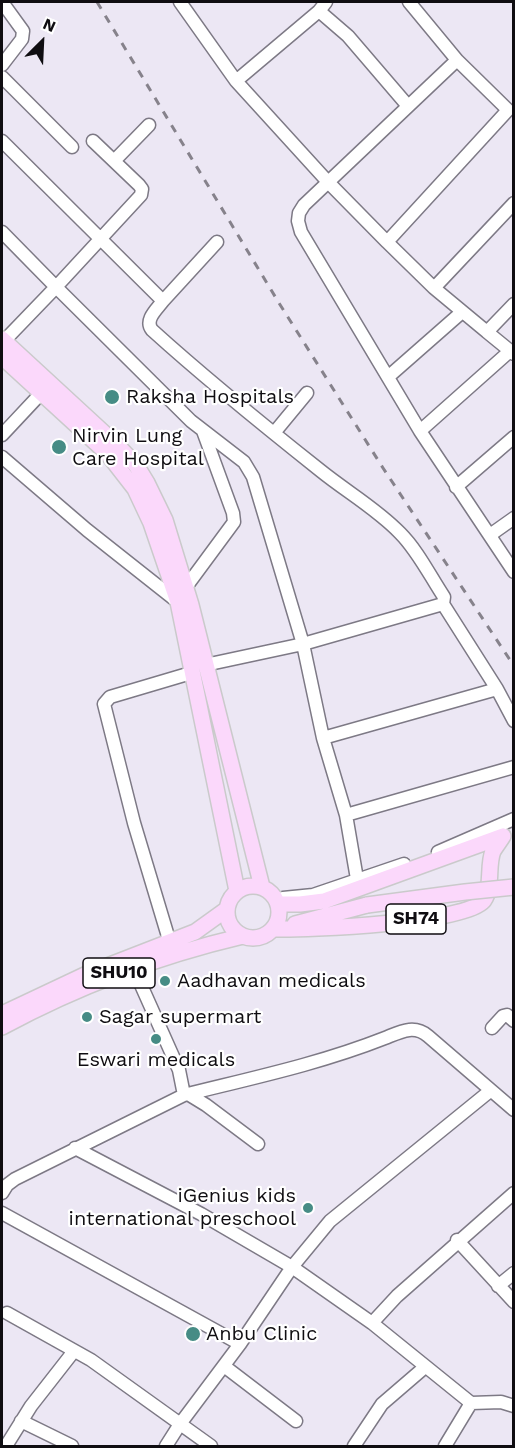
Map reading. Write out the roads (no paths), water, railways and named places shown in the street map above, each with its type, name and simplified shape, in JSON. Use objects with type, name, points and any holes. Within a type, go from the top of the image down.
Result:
[{"type":"main road","points":[[2,357],[46,388],[117,445],[136,465],[147,483],[165,520],[186,587],[198,669],[237,891],[249,886],[262,887],[198,669],[178,602],[151,523],[135,489],[107,453],[46,388],[3,340]]},
{"type":"main road","name":"SH74","points":[[276,927],[326,929],[444,916],[471,909],[481,904],[486,898],[493,852],[503,836],[324,901],[300,904],[278,903]]},
{"type":"main road","name":"SHU10","points":[[262,887],[268,890],[278,903],[309,916],[322,917]]},
{"type":"main road","name":"SHU10","points":[[2,1027],[63,996],[133,967],[243,936],[254,939],[265,936],[276,927],[367,905],[513,887]]},
{"type":"main road","name":"SHU10","points":[[2,1014],[87,974],[170,943],[205,926],[227,909],[228,902],[237,891]]},
{"type":"main road","points":[[276,927],[278,903]]},
{"type":"main road","points":[[227,909],[228,920],[233,930],[243,936]]},
{"type":"street","points":[[2,2],[23,31],[22,39],[2,64]]},
{"type":"street","points":[[181,2],[236,81],[328,182],[434,288],[512,352],[420,431]]},
{"type":"street","points":[[387,242],[512,109],[457,60],[409,2]]},
{"type":"street","points":[[236,81],[322,6],[408,106]]},
{"type":"street","points":[[457,60],[328,182],[299,213],[298,221],[301,232],[420,431],[513,572]]},
{"type":"street","points":[[2,77],[72,147]]},
{"type":"street","points":[[114,161],[148,125]]},
{"type":"street","points":[[2,141],[163,301]]},
{"type":"street","points":[[3,340],[56,287],[141,195],[142,189],[139,185],[93,141]]},
{"type":"street","points":[[434,288],[513,203]]},
{"type":"street","points":[[2,232],[191,422],[244,462],[253,477],[303,644],[324,738],[345,815],[357,879]]},
{"type":"street","points":[[217,242],[163,301],[149,322],[149,326],[274,434],[373,509],[400,533],[444,597],[443,604],[497,689],[513,721]]},
{"type":"street","points":[[487,332],[513,304]]},
{"type":"street","points":[[388,377],[462,312]]},
{"type":"street","points":[[2,435],[46,388]]},
{"type":"street","points":[[274,434],[307,393]]},
{"type":"street","points":[[186,587],[234,522],[233,513],[203,431]]},
{"type":"street","points":[[456,487],[513,437]]},
{"type":"street","points":[[2,457],[87,530],[178,602]]},
{"type":"street","points":[[490,535],[513,518]]},
{"type":"street","points":[[170,943],[134,823],[104,704],[110,696],[198,669],[303,644],[443,604]]},
{"type":"street","points":[[324,738],[497,689]]},
{"type":"street","points":[[345,815],[513,767]]},
{"type":"street","points":[[278,903],[313,895],[430,856],[513,819]]},
{"type":"street","points":[[133,967],[179,1070],[186,1095],[206,1105],[258,1144]]},
{"type":"street","points":[[492,1028],[503,1016],[507,1015],[513,1021]]},
{"type":"street","points":[[2,1193],[15,1179],[186,1095],[305,1065],[416,1029],[428,1035],[490,1091],[508,1096],[513,1110]]},
{"type":"street","points":[[166,1446],[292,1267],[330,1221],[490,1091]]},
{"type":"street","points":[[75,1148],[201,1214],[292,1267],[372,1323],[471,1403],[501,1402],[513,1406]]},
{"type":"street","points":[[372,1323],[397,1296],[457,1240],[513,1192]]},
{"type":"street","points":[[2,1213],[240,1344]]},
{"type":"street","points":[[457,1240],[513,1302]]},
{"type":"street","points":[[498,1286],[513,1273]]},
{"type":"street","points":[[8,1313],[74,1351],[211,1446]]},
{"type":"street","points":[[6,1439],[74,1351]]},
{"type":"street","points":[[224,1366],[297,1421]]},
{"type":"street","points":[[354,1446],[382,1404],[425,1367]]},
{"type":"street","points":[[445,1446],[471,1403]]},
{"type":"street","points":[[21,1421],[72,1446]]},
{"type":"railway","points":[[97,2],[279,303],[383,468],[514,666]]},
{"type":"place","name":"Raksha Hospitals","points":[[112,397]]},
{"type":"place","name":"Nirvin Lung Care Hospital","points":[[59,447]]},
{"type":"place","name":"Aadhavan medicals","points":[[165,981]]},
{"type":"place","name":"Sagar supermart","points":[[87,1017]]},
{"type":"place","name":"Eswari medicals","points":[[156,1039]]},
{"type":"place","name":"iGenius kids international preschool","points":[[308,1208]]},
{"type":"place","name":"Anbu Clinic","points":[[193,1334]]}]
